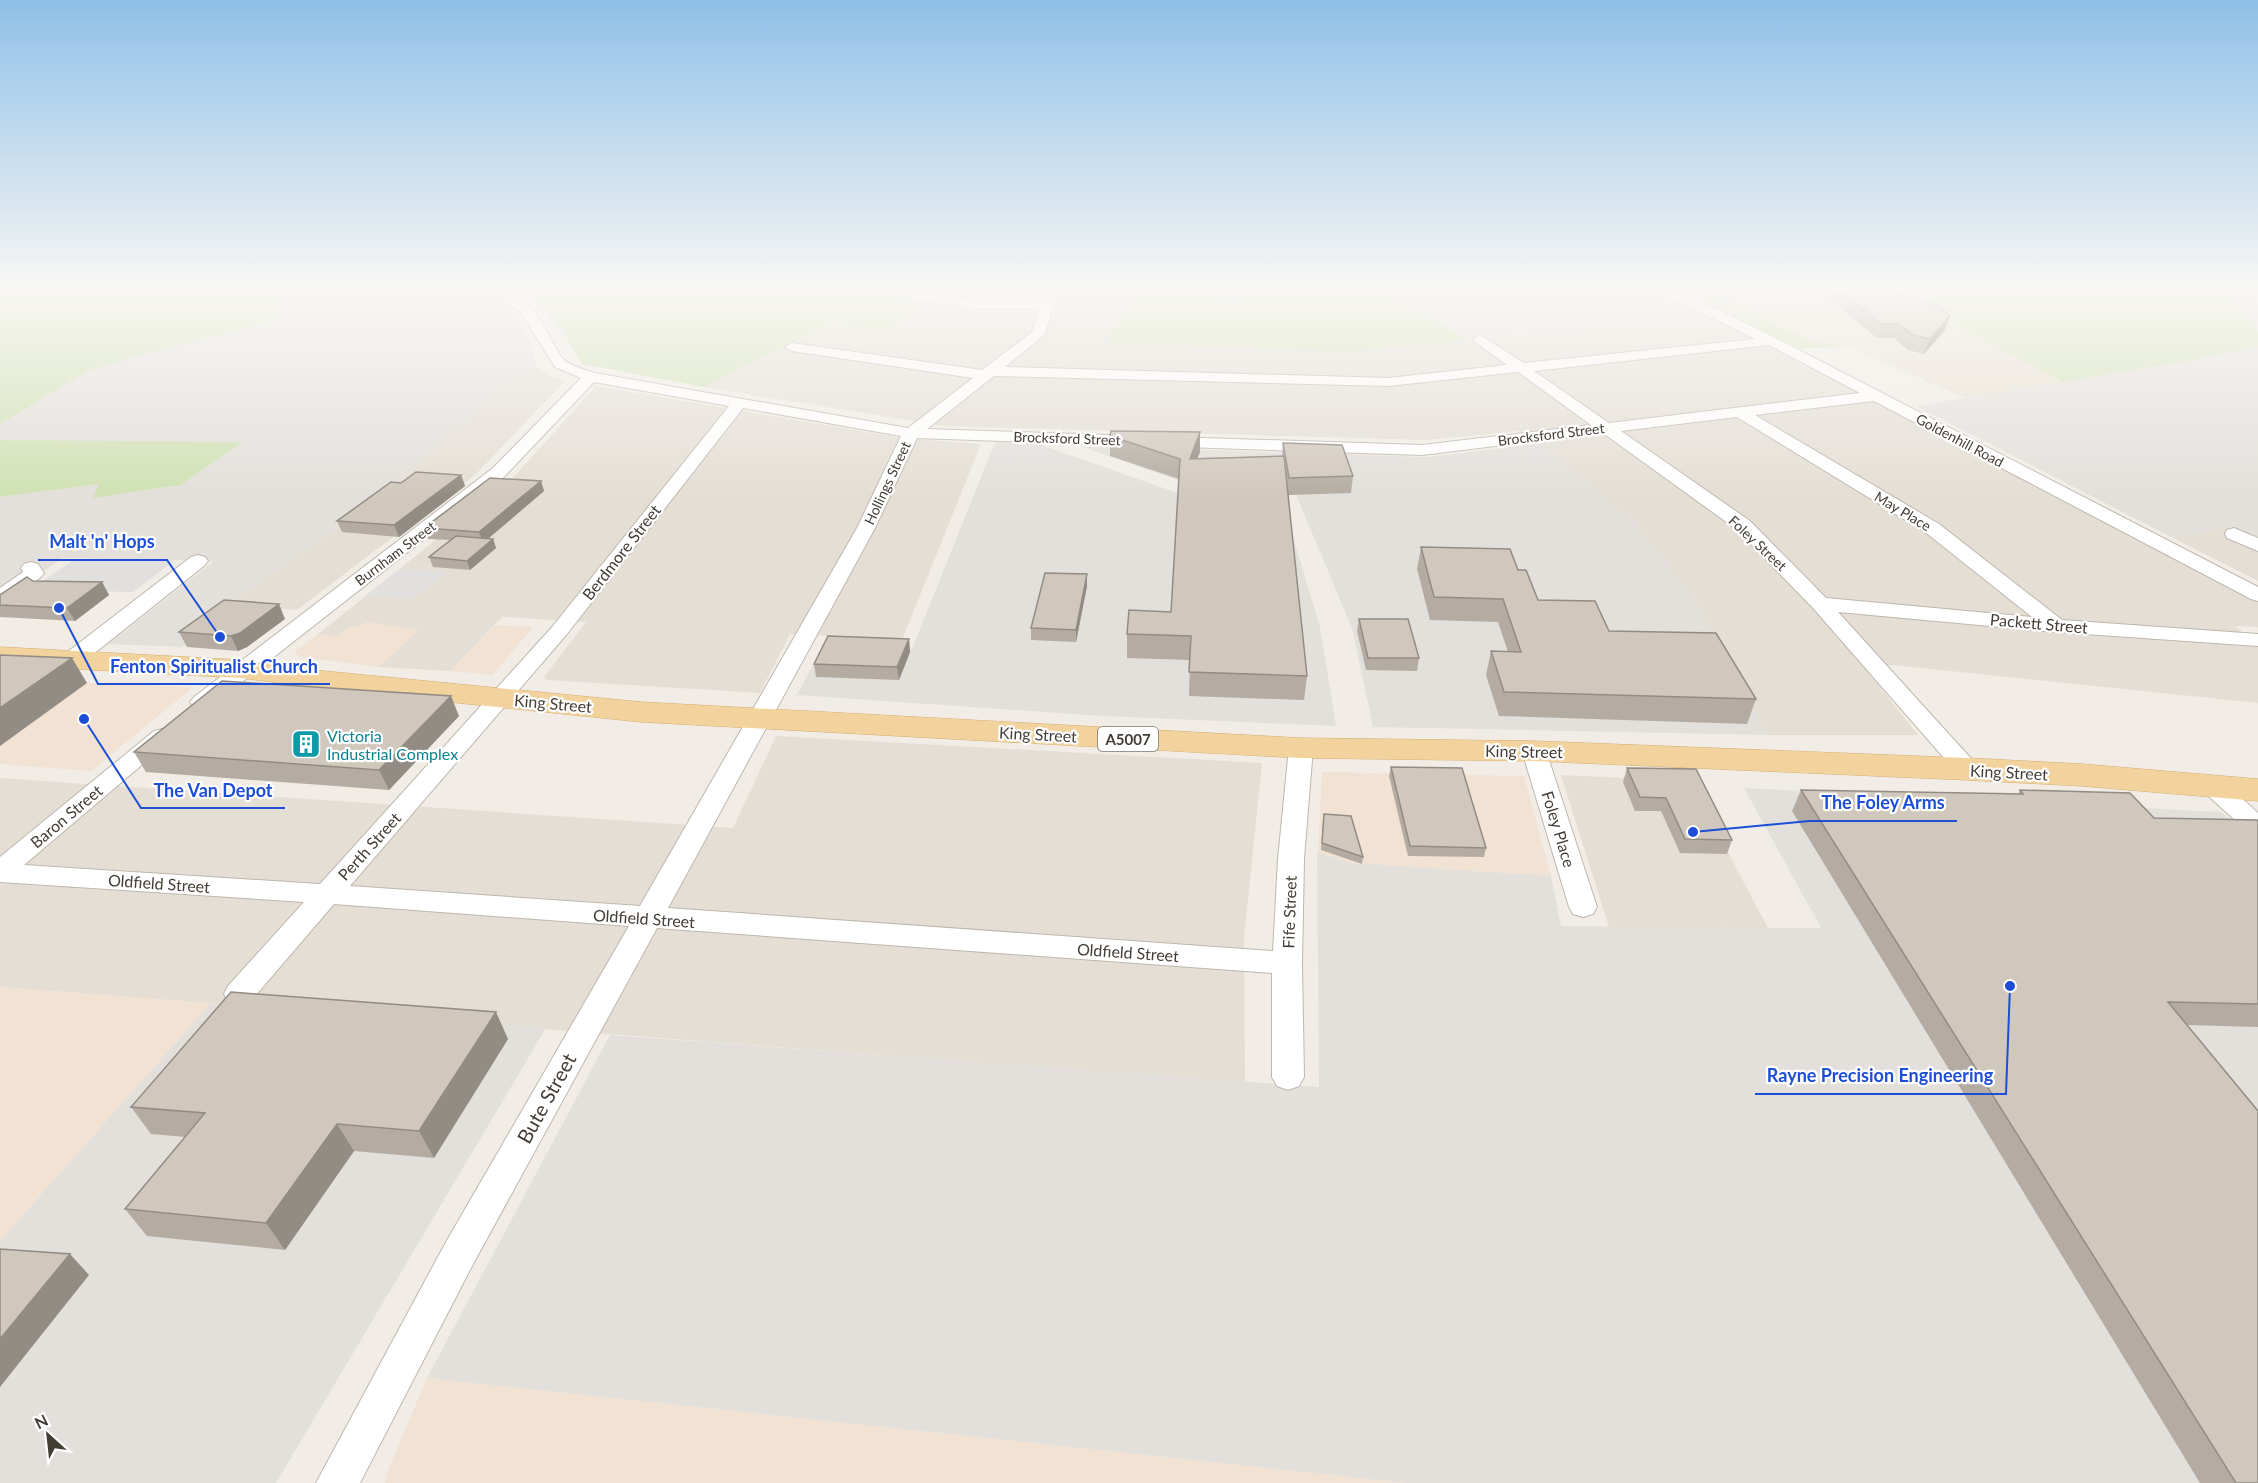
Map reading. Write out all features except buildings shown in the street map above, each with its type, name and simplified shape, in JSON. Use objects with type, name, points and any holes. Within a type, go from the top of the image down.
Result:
[{"type":"main road","name":"King Street","points":[[0,656],[74,658],[242,669],[499,699],[641,712],[1301,748],[1534,751],[1967,769],[2258,790]]},
{"type":"street","name":"Brocksford Street","points":[[558,360],[560,364],[591,377],[911,433],[1422,450],[1876,396]]},
{"type":"street","points":[[891,360],[986,373],[1388,382],[1594,360]]},
{"type":"street","name":"Hollings Street","points":[[762,718],[866,528],[911,433],[1003,360]]},
{"type":"street","name":"Foley Street","points":[[1511,360],[1743,525],[1821,604],[1967,769]]},
{"type":"street","name":"Goldenhill Road","points":[[1808,360],[2258,595]]},
{"type":"street","name":"Burnham Street","points":[[242,669],[499,472],[591,377]]},
{"type":"street","name":"Berdmore Street","points":[[499,699],[560,630],[740,402]]},
{"type":"street","name":"May Place","points":[[1739,412],[1932,528],[2056,626]]},
{"type":"street","points":[[2234,534],[2258,545]]},
{"type":"street","points":[[74,658],[198,561]]},
{"type":"street","points":[[0,598],[34,573],[31,568]]},
{"type":"street","name":"Packett Street","points":[[1821,604],[2056,626],[2258,640]]},
{"type":"street","name":"Baron Street","points":[[0,872],[242,669]]},
{"type":"street","name":"Perth Street","points":[[239,994],[499,699]]},
{"type":"street","name":"Bute Street","points":[[337,1483],[464,1244],[762,718]]},
{"type":"street","name":"Fife Street","points":[[1288,1077],[1287,963],[1291,859],[1301,748]]},
{"type":"street","name":"Foley Place","points":[[1534,751],[1583,907]]},
{"type":"street","points":[[2212,785],[2258,827]]},
{"type":"street","name":"Oldfield Street","points":[[0,872],[1287,963]]},
{"type":"shaded area","points":[[123,360],[535,360],[536,367],[502,385],[412,470],[350,512],[358,513],[239,598],[249,601],[243,606],[182,647],[108,644],[214,561],[62,558],[34,578],[0,587],[0,497],[99,484],[94,498],[181,485],[242,443],[0,440],[0,424],[87,371]]},
{"type":"shaded area","points":[[757,360],[1797,360],[2258,600],[2258,627],[2235,626],[2258,646],[2258,703],[1892,665],[1863,666],[1918,735],[1767,735],[1695,599],[1540,444],[1519,431],[1427,440],[944,426],[704,387]]},
{"type":"shaded area","points":[[1879,360],[2022,360],[2063,382],[1965,398]]},
{"type":"shaded area","points":[[2193,360],[2258,360],[2258,543],[2225,528],[2171,537],[1916,406]]},
{"type":"shaded area","points":[[536,367],[565,381],[476,474],[441,502],[373,497],[412,470],[502,385]]},
{"type":"shaded area","points":[[596,386],[902,438],[981,444],[902,640],[790,634],[760,693],[547,680],[544,677],[586,622],[502,617],[450,671],[379,667],[418,630],[367,622],[359,627],[350,626],[338,636],[317,635],[512,479]]},
{"type":"shaded area","points":[[995,442],[1039,444],[1200,501],[1284,507],[1320,627],[1336,726],[1102,716],[797,695],[823,645],[912,649]]},
{"type":"shaded area","points":[[1540,444],[1633,520],[1695,599],[1767,735],[1373,727],[1352,628],[1296,495],[1223,496],[1080,446],[1427,457]]},
{"type":"shaded area","points":[[354,516],[414,521],[297,610],[243,606],[238,598]]},
{"type":"shaded area","points":[[2225,528],[2258,543],[2258,581],[2171,537]]},
{"type":"shaded area","points":[[72,561],[174,561],[133,592],[30,590]]},
{"type":"shaded area","points":[[400,569],[447,572],[413,599],[366,595]]},
{"type":"shaded area","points":[[367,622],[419,630],[379,667],[297,656],[295,651],[317,635],[338,636],[350,626],[359,627]]},
{"type":"shaded area","points":[[495,625],[533,627],[493,675],[450,671]]},
{"type":"shaded area","points":[[0,679],[189,687],[191,689],[91,771],[0,764]]},
{"type":"shaded area","points":[[776,736],[1262,763],[1244,939],[1245,1083],[0,987],[0,778],[733,828]]},
{"type":"shaded area","points":[[1322,772],[1524,776],[1551,876],[1351,863],[1318,852]]},
{"type":"shaded area","points":[[1561,775],[1690,781],[1768,928],[1609,927]]},
{"type":"shaded area","points":[[1744,788],[2221,812],[2258,842],[2258,1483],[1407,1483],[427,1378],[610,1035],[1319,1087],[1317,852],[1351,863],[1551,876],[1561,926],[1821,928]]},
{"type":"shaded area","points":[[0,987],[211,1003],[0,1241]]},
{"type":"shaded area","points":[[211,1003],[546,1028],[276,1483],[0,1483],[0,1241]]},
{"type":"shaded area","points":[[427,1378],[1407,1483],[385,1483],[388,1470]]},
{"type":"green space","points":[[0,360],[123,360],[88,371],[0,424]]},
{"type":"green space","points":[[580,360],[757,360],[704,387],[582,364]]},
{"type":"green space","points":[[2022,360],[2193,360],[2063,382]]},
{"type":"green space","points":[[0,440],[243,442],[181,485],[93,498],[99,484],[0,497]]},
{"type":"place","name":"Fenton Spiritualist Church","points":[[59,608]]},
{"type":"place","name":"Malt 'n' Hops","points":[[220,637]]},
{"type":"place","name":"The Van Depot","points":[[84,719]]},
{"type":"place","name":"Victoria Industrial Complex","points":[[306,744]]},
{"type":"place","name":"The Foley Arms","points":[[1693,832]]},
{"type":"place","name":"Rayne Precision Engineering","points":[[2010,986]]}]
